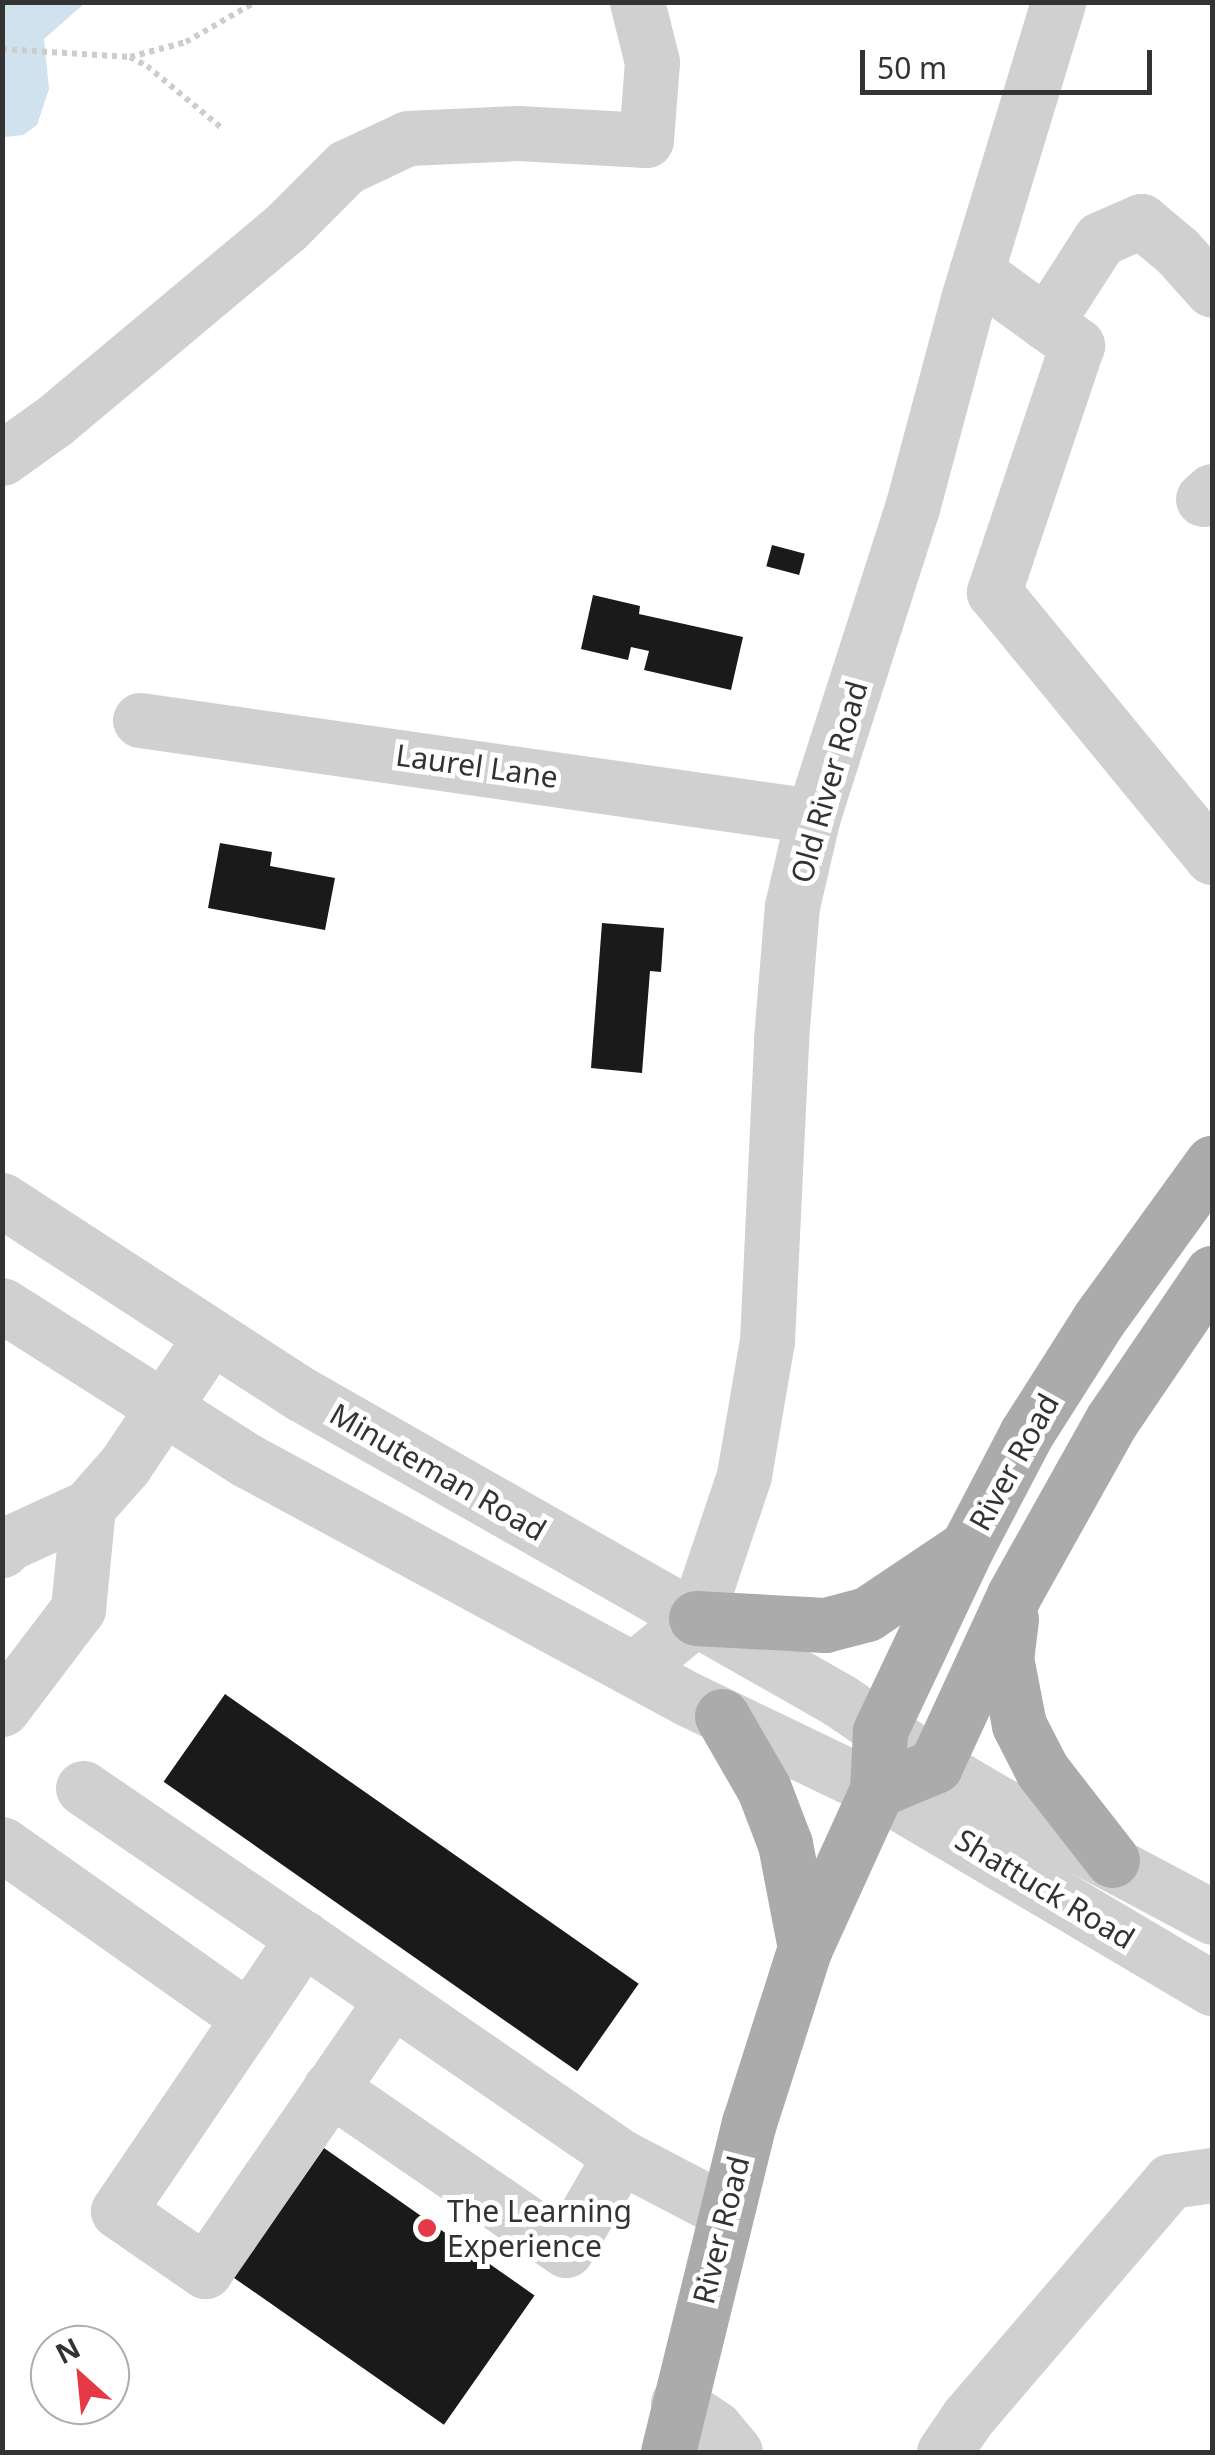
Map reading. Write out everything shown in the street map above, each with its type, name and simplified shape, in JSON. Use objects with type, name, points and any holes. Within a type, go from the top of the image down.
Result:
[{"type":"main road","name":"River Road","points":[[673,2428],[725,2211],[805,1948],[877,1790],[880,1731],[966,1547],[1026,1434],[1099,1319],[1212,1163]]},
{"type":"main road","points":[[877,1790],[934,1766],[1014,1595],[1112,1420],[1212,1274]]},
{"type":"main road","points":[[696,1618],[824,1626],[867,1614],[966,1547]]},
{"type":"main road","points":[[1014,1595],[1006,1658],[1019,1725],[1042,1770],[1112,1860]]},
{"type":"main road","points":[[722,1716],[764,1789],[786,1844],[805,1948]]},
{"type":"street","points":[[2,458],[54,421],[271,240],[346,166],[408,138],[518,133],[646,140],[652,62],[636,2]]},
{"type":"street","name":"Old River Road","points":[[696,1618],[744,1475],[764,1360],[792,906],[813,816],[906,527],[976,272],[1058,2]]},
{"type":"street","points":[[1046,323],[1100,239],[1141,221],[1177,251],[1212,290]]},
{"type":"street","points":[[976,272],[1077,345],[994,592],[1212,857]]},
{"type":"street","name":"Laurel Lane","points":[[140,720],[813,816]]},
{"type":"street","name":"Minuteman Road","points":[[2,1200],[210,1338],[416,1461],[838,1700],[880,1731]]},
{"type":"street","points":[[2,1305],[248,1461],[722,1716],[877,1790]]},
{"type":"street","points":[[2,1550],[7,1544],[88,1507],[125,1464],[210,1338]]},
{"type":"street","points":[[2,1709],[78,1609],[88,1507]]},
{"type":"street","points":[[634,1669],[696,1618]]},
{"type":"street","name":"Shattuck Road","points":[[880,1731],[934,1766],[1212,1917]]},
{"type":"street","points":[[83,1788],[620,2156],[725,2211]]},
{"type":"street","name":"Shattuck Road","points":[[877,1790],[1212,1988]]},
{"type":"street","points":[[2,1844],[248,2018]]},
{"type":"street","points":[[304,1938],[118,2211],[204,2271],[392,2000]]},
{"type":"street","points":[[330,2088],[566,2250],[620,2156]]},
{"type":"street","points":[[944,2452],[968,2417],[1170,2181],[1212,2175]]},
{"type":"street","points":[[673,2428],[715,2428],[735,2452]]},
{"type":"path","points":[[2,49],[130,57],[186,42],[256,2]]},
{"type":"path","points":[[130,57],[147,66],[223,130]]},
{"type":"water","points":[[3,2],[85,3],[44,39],[49,89],[37,125],[23,135],[5,137]]},
{"type":"building","points":[[772,545],[805,554],[799,575],[766,566]]},
{"type":"building","points":[[593,595],[640,606],[639,614],[743,637],[731,690],[644,670],[649,651],[631,647],[628,660],[581,649]]},
{"type":"building","points":[[220,843],[272,852],[270,866],[335,878],[325,930],[208,908]]},
{"type":"building","points":[[602,923],[664,928],[661,972],[650,971],[642,1073],[591,1068]]},
{"type":"building","points":[[225,1694],[639,1984],[577,2071],[164,1782]]},
{"type":"building","points":[[324,2148],[535,2295],[444,2425],[233,2277]]},
{"type":"place","name":"The Learning Experience","points":[[427,2228]]}]
